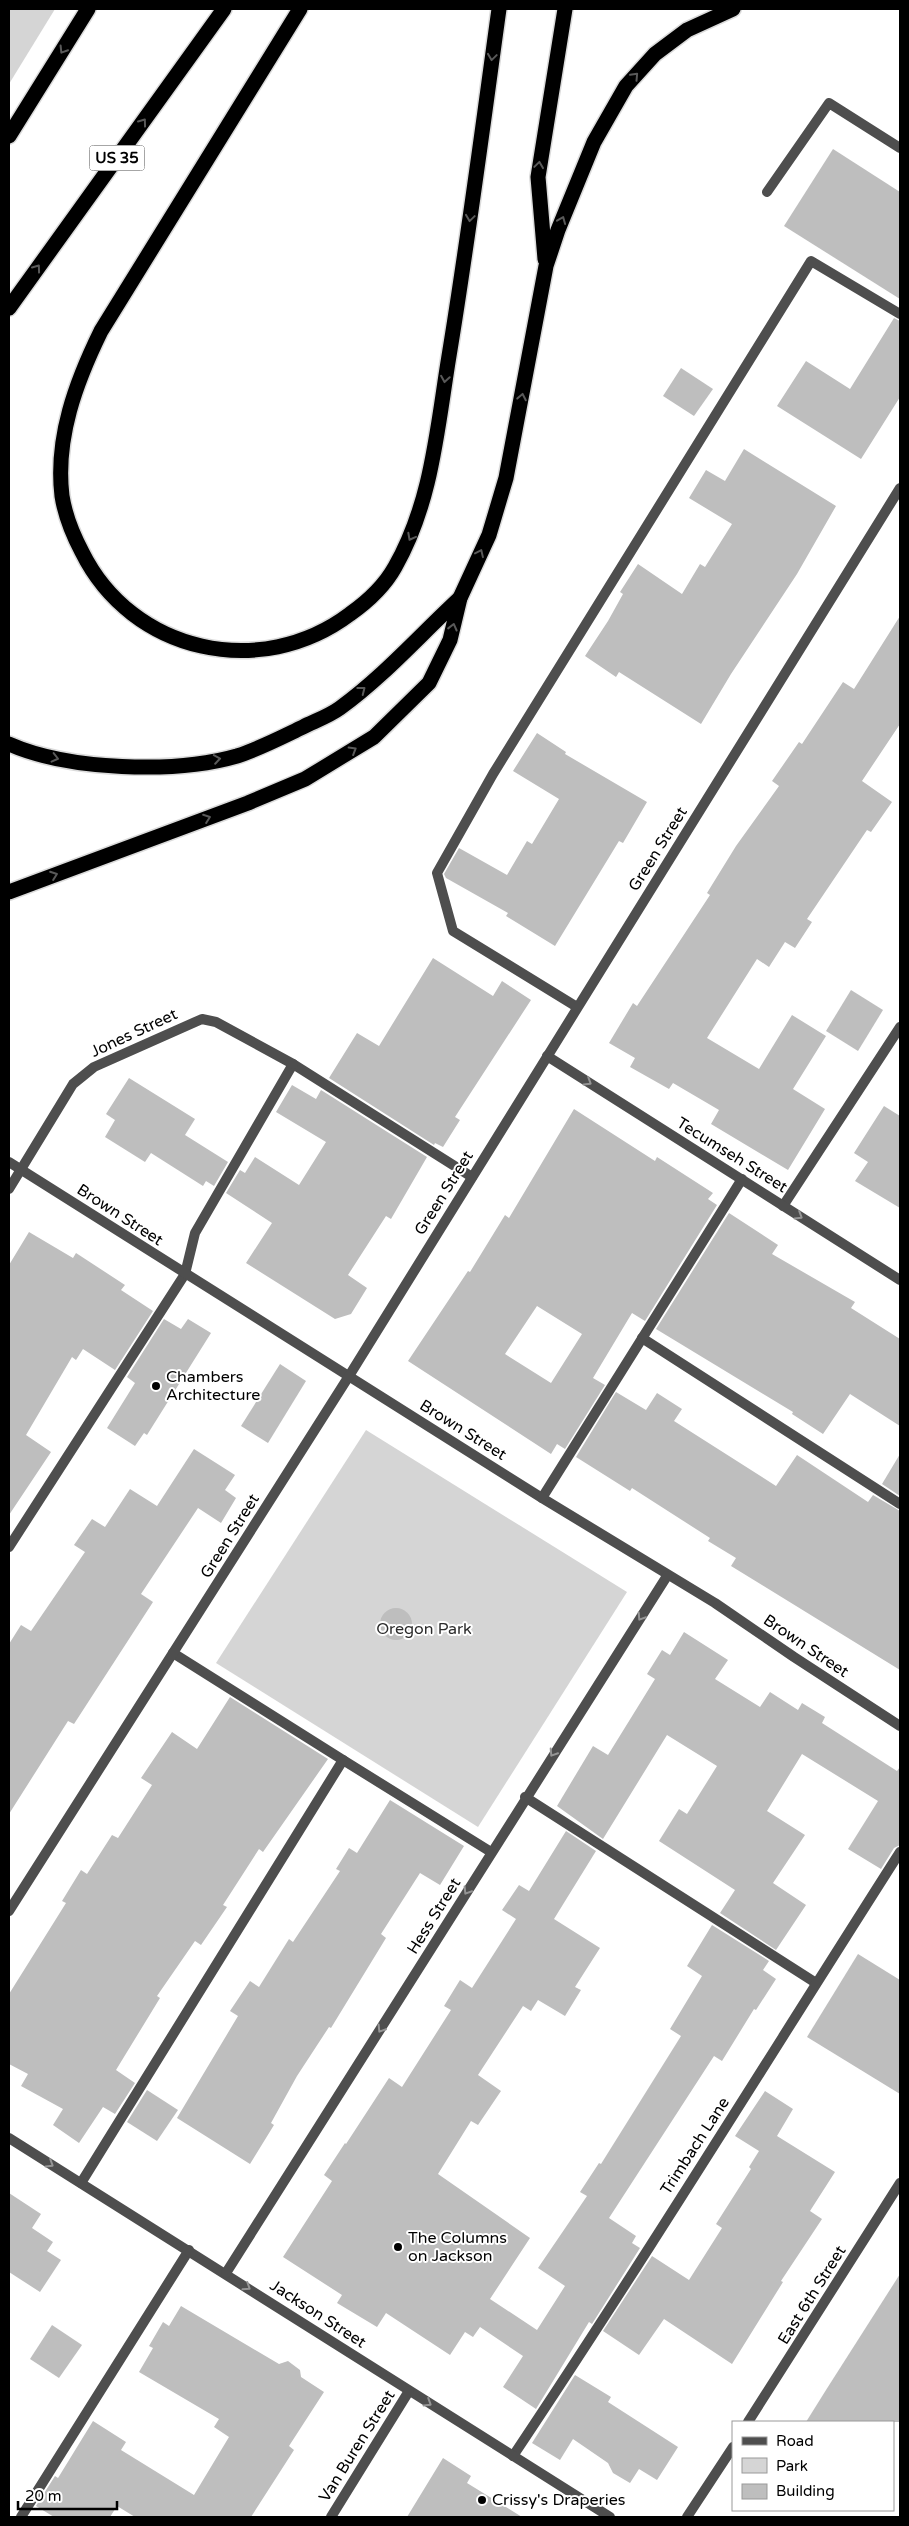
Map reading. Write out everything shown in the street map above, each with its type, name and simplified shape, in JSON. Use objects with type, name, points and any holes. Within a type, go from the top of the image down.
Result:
[{"type":"highway","points":[[9,136],[88,9]]},
{"type":"highway","name":"US 35","points":[[9,308],[224,9]]},
{"type":"highway","points":[[300,9],[101,331],[84,365],[68,412],[60,457],[62,498],[73,535],[91,571],[118,603],[147,625],[180,641],[221,650],[264,650],[301,641],[335,625],[365,603],[393,571],[416,528],[427,491],[455,318],[499,9]]},
{"type":"highway","points":[[546,266],[538,177],[565,9]]},
{"type":"highway","points":[[9,892],[248,803],[305,779],[374,737],[429,683],[450,640],[460,598],[489,535],[506,478],[546,266],[558,230],[594,142],[626,86],[668,43],[702,22],[732,9]]},
{"type":"highway","points":[[9,744],[69,761],[131,767],[190,763],[236,756],[278,739],[338,709],[378,678],[460,598]]},
{"type":"street","points":[[767,192],[829,103],[900,148]]},
{"type":"street","points":[[577,1007],[453,932],[437,873],[493,774],[811,261],[900,314]]},
{"type":"street","name":"Green Street","points":[[9,1911],[349,1376],[900,488]]},
{"type":"street","name":"Jones Street","points":[[9,1189],[73,1084],[94,1067],[202,1019],[216,1022],[293,1064]]},
{"type":"street","points":[[784,1206],[900,1027]]},
{"type":"street","name":"Tecumseh Street","points":[[547,1056],[900,1280]]},
{"type":"street","points":[[9,1547],[185,1274],[195,1233],[293,1064],[472,1177]]},
{"type":"street","name":"Brown Street","points":[[9,1162],[542,1498],[667,1576],[715,1603],[900,1726]]},
{"type":"street","points":[[542,1498],[742,1179]]},
{"type":"street","points":[[642,1338],[900,1504]]},
{"type":"street","name":"Hess Street","points":[[226,2273],[525,1797],[667,1576]]},
{"type":"street","points":[[173,1653],[491,1852]]},
{"type":"street","points":[[82,2183],[343,1760]]},
{"type":"street","points":[[525,1797],[816,1983]]},
{"type":"street","name":"Trimbach Lane","points":[[512,2456],[624,2289],[664,2222],[900,1852]]},
{"type":"street","name":"Jackson Street","points":[[9,2138],[226,2273],[610,2517]]},
{"type":"street","name":"East 6th Street","points":[[749,2421],[900,2183]]},
{"type":"street","points":[[21,2517],[189,2250]]},
{"type":"street","name":"Van Buren Street","points":[[331,2517],[409,2391]]},
{"type":"street","points":[[688,2517],[732,2449]]},
{"type":"green space","points":[[9,9],[55,9],[9,84]]},
{"type":"green space","name":"Oregon Park","points":[[366,1430],[627,1592],[478,1827],[216,1663]]},
{"type":"building","points":[[833,149],[900,192],[900,299],[784,226]]},
{"type":"building","points":[[894,318],[900,321],[900,397],[861,459],[777,406],[806,361],[850,389]]},
{"type":"building","points":[[681,368],[713,389],[694,416],[663,396]]},
{"type":"building","points":[[744,449],[836,506],[797,574],[731,674],[701,724],[619,672],[616,677],[585,656],[608,621],[623,594],[620,592],[638,564],[682,594],[700,564],[705,567],[732,524],[689,498],[706,470],[725,481]]},
{"type":"building","points":[[900,616],[900,724],[862,781],[892,802],[871,832],[867,830],[807,919],[812,922],[795,948],[785,942],[769,967],[757,959],[707,1038],[759,1069],[792,1015],[826,1036],[793,1089],[825,1109],[788,1170],[711,1124],[719,1110],[673,1083],[669,1089],[630,1067],[635,1058],[609,1043],[633,1003],[637,1006],[710,895],[707,893],[736,846],[779,786],[772,781],[799,742],[802,744],[843,682],[854,689]]},
{"type":"building","points":[[537,733],[566,752],[565,754],[647,802],[623,843],[619,841],[555,946],[506,916],[508,913],[446,878],[444,874],[459,848],[507,875],[527,841],[532,844],[559,799],[513,771]]},
{"type":"building","points":[[433,958],[493,996],[502,981],[531,1000],[455,1117],[460,1120],[443,1147],[435,1143],[434,1145],[329,1078],[357,1033],[379,1046]]},
{"type":"building","points":[[851,990],[883,1010],[858,1051],[826,1031]]},
{"type":"building","points":[[129,1078],[195,1119],[185,1135],[228,1162],[214,1186],[206,1181],[203,1186],[151,1153],[145,1162],[105,1137],[115,1120],[106,1114]]},
{"type":"building","points":[[292,1085],[316,1099],[321,1090],[427,1157],[391,1219],[386,1216],[348,1275],[367,1288],[351,1314],[335,1319],[246,1263],[272,1223],[226,1193],[240,1170],[245,1173],[255,1157],[299,1185],[326,1142],[276,1112]]},
{"type":"building","points":[[884,1106],[900,1116],[900,1208],[855,1181],[868,1162],[854,1153]]},
{"type":"building","points":[[574,1109],[655,1161],[657,1157],[713,1193],[708,1199],[717,1205],[645,1321],[632,1313],[593,1378],[605,1385],[565,1449],[557,1444],[551,1454],[408,1361],[468,1271],[470,1272],[505,1215],[509,1218]],"holes":[[[537,1306],[582,1334],[551,1383],[505,1354]]]},
{"type":"building","points":[[729,1213],[778,1245],[772,1254],[855,1302],[851,1308],[900,1339],[900,1426],[850,1394],[823,1434],[792,1414],[793,1412],[656,1329]]},
{"type":"building","points":[[29,1232],[73,1258],[76,1253],[125,1285],[121,1290],[153,1311],[115,1370],[83,1349],[76,1360],[72,1357],[26,1435],[51,1452],[9,1515],[9,1265]]},
{"type":"building","name":"Chambers Architecture","points":[[164,1319],[181,1329],[188,1319],[211,1333],[147,1435],[144,1433],[135,1446],[107,1428],[135,1383],[127,1377]]},
{"type":"building","points":[[280,1364],[306,1381],[268,1443],[241,1426]]},
{"type":"building","points":[[616,1392],[646,1410],[657,1393],[682,1409],[674,1421],[776,1486],[797,1455],[868,1502],[873,1495],[900,1511],[900,1670],[731,1566],[736,1558],[708,1541],[710,1538],[632,1488],[630,1491],[576,1457]]},
{"type":"building","points":[[194,1449],[235,1475],[225,1490],[236,1498],[221,1523],[198,1508],[141,1594],[153,1602],[74,1724],[68,1721],[9,1814],[9,1644],[21,1625],[31,1631],[85,1552],[74,1545],[92,1519],[105,1527],[130,1489],[157,1506]]},
{"type":"building","points":[[900,1454],[900,1496],[882,1484]]},
{"type":"building","points":[[396,1608],[402,1609],[407,1613],[411,1618],[411,1630],[407,1635],[402,1639],[396,1640],[390,1639],[385,1635],[381,1630],[380,1624],[381,1618],[385,1613],[390,1609]]},
{"type":"building","points":[[684,1632],[728,1660],[715,1679],[760,1707],[770,1692],[798,1710],[802,1703],[825,1717],[822,1723],[897,1771],[900,1767],[900,1845],[894,1848],[881,1869],[848,1849],[878,1801],[802,1754],[767,1811],[805,1835],[773,1883],[806,1905],[776,1950],[720,1913],[735,1890],[659,1841],[679,1809],[687,1814],[717,1766],[667,1735],[603,1839],[557,1806],[593,1746],[608,1755],[655,1679],[647,1674],[662,1650],[670,1655]]},
{"type":"building","points":[[230,1697],[328,1759],[263,1852],[259,1849],[223,1905],[227,1907],[201,1945],[195,1941],[157,1996],[160,1998],[116,2070],[135,2083],[115,2114],[103,2107],[79,2143],[53,2125],[63,2109],[21,2086],[28,2074],[9,2064],[9,1994],[66,1903],[62,1901],[81,1870],[87,1874],[112,1835],[118,1838],[152,1785],[141,1778],[172,1732],[197,1749]]},
{"type":"building","points":[[390,1800],[464,1846],[440,1885],[420,1873],[381,1934],[386,1938],[331,2028],[329,2027],[297,2076],[271,2123],[274,2125],[250,2164],[177,2118],[238,2016],[230,2011],[250,1981],[259,1987],[289,1939],[293,1942],[340,1871],[336,1869],[349,1848],[357,1853]]},
{"type":"building","points":[[566,1831],[596,1851],[554,1919],[600,1948],[575,1987],[581,1990],[565,2016],[538,2000],[531,2011],[523,2006],[478,2075],[501,2091],[478,2125],[471,2121],[438,2174],[530,2238],[490,2299],[537,2330],[565,2286],[538,2268],[587,2196],[580,2192],[599,2163],[601,2164],[681,2036],[670,2029],[702,1976],[687,1966],[712,1925],[769,1961],[763,1970],[776,1979],[756,2010],[754,2009],[722,2061],[714,2056],[609,2218],[636,2236],[632,2243],[640,2248],[592,2324],[589,2322],[536,2409],[503,2387],[523,2356],[480,2327],[473,2337],[465,2332],[450,2355],[386,2313],[377,2327],[337,2303],[342,2295],[283,2257],[332,2181],[324,2175],[345,2143],[389,2078],[402,2087],[451,2010],[444,2006],[460,1980],[472,1988],[516,1919],[502,1910],[519,1885],[529,1891]]},
{"type":"building","points":[[858,1954],[900,1980],[900,2094],[807,2037]]},
{"type":"building","points":[[147,2090],[178,2110],[157,2141],[127,2122]]},
{"type":"building","points":[[765,2091],[793,2109],[777,2136],[835,2172],[810,2211],[822,2219],[781,2281],[783,2282],[732,2364],[664,2319],[639,2355],[603,2331],[652,2256],[689,2280],[722,2228],[716,2224],[751,2169],[749,2167],[759,2151],[735,2136]]},
{"type":"building","points":[[9,2193],[41,2214],[32,2228],[53,2242],[47,2251],[61,2260],[40,2292],[9,2272]]},
{"type":"building","points":[[900,2274],[900,2422],[807,2421]]},
{"type":"building","points":[[181,2306],[279,2364],[288,2361],[300,2370],[301,2377],[324,2392],[289,2446],[294,2450],[251,2517],[135,2517],[117,2506],[110,2517],[54,2517],[36,2506],[55,2476],[58,2478],[93,2421],[126,2442],[121,2450],[194,2495],[229,2437],[214,2427],[219,2419],[139,2372],[153,2348],[149,2346],[163,2322],[169,2326]]},
{"type":"building","points":[[52,2325],[82,2345],[59,2378],[30,2359]]},
{"type":"building","points":[[575,2375],[611,2397],[608,2402],[678,2447],[657,2480],[639,2469],[630,2483],[613,2473],[608,2463],[573,2439],[560,2460],[532,2443]]},
{"type":"building","points":[[443,2458],[471,2476],[467,2483],[522,2517],[407,2517]]},
{"type":"place","name":"Chambers Architecture","points":[[156,1386]]},
{"type":"place","name":"The Columns on Jackson","points":[[398,2247]]},
{"type":"place","name":"Crissy's Draperies","points":[[482,2500]]}]
